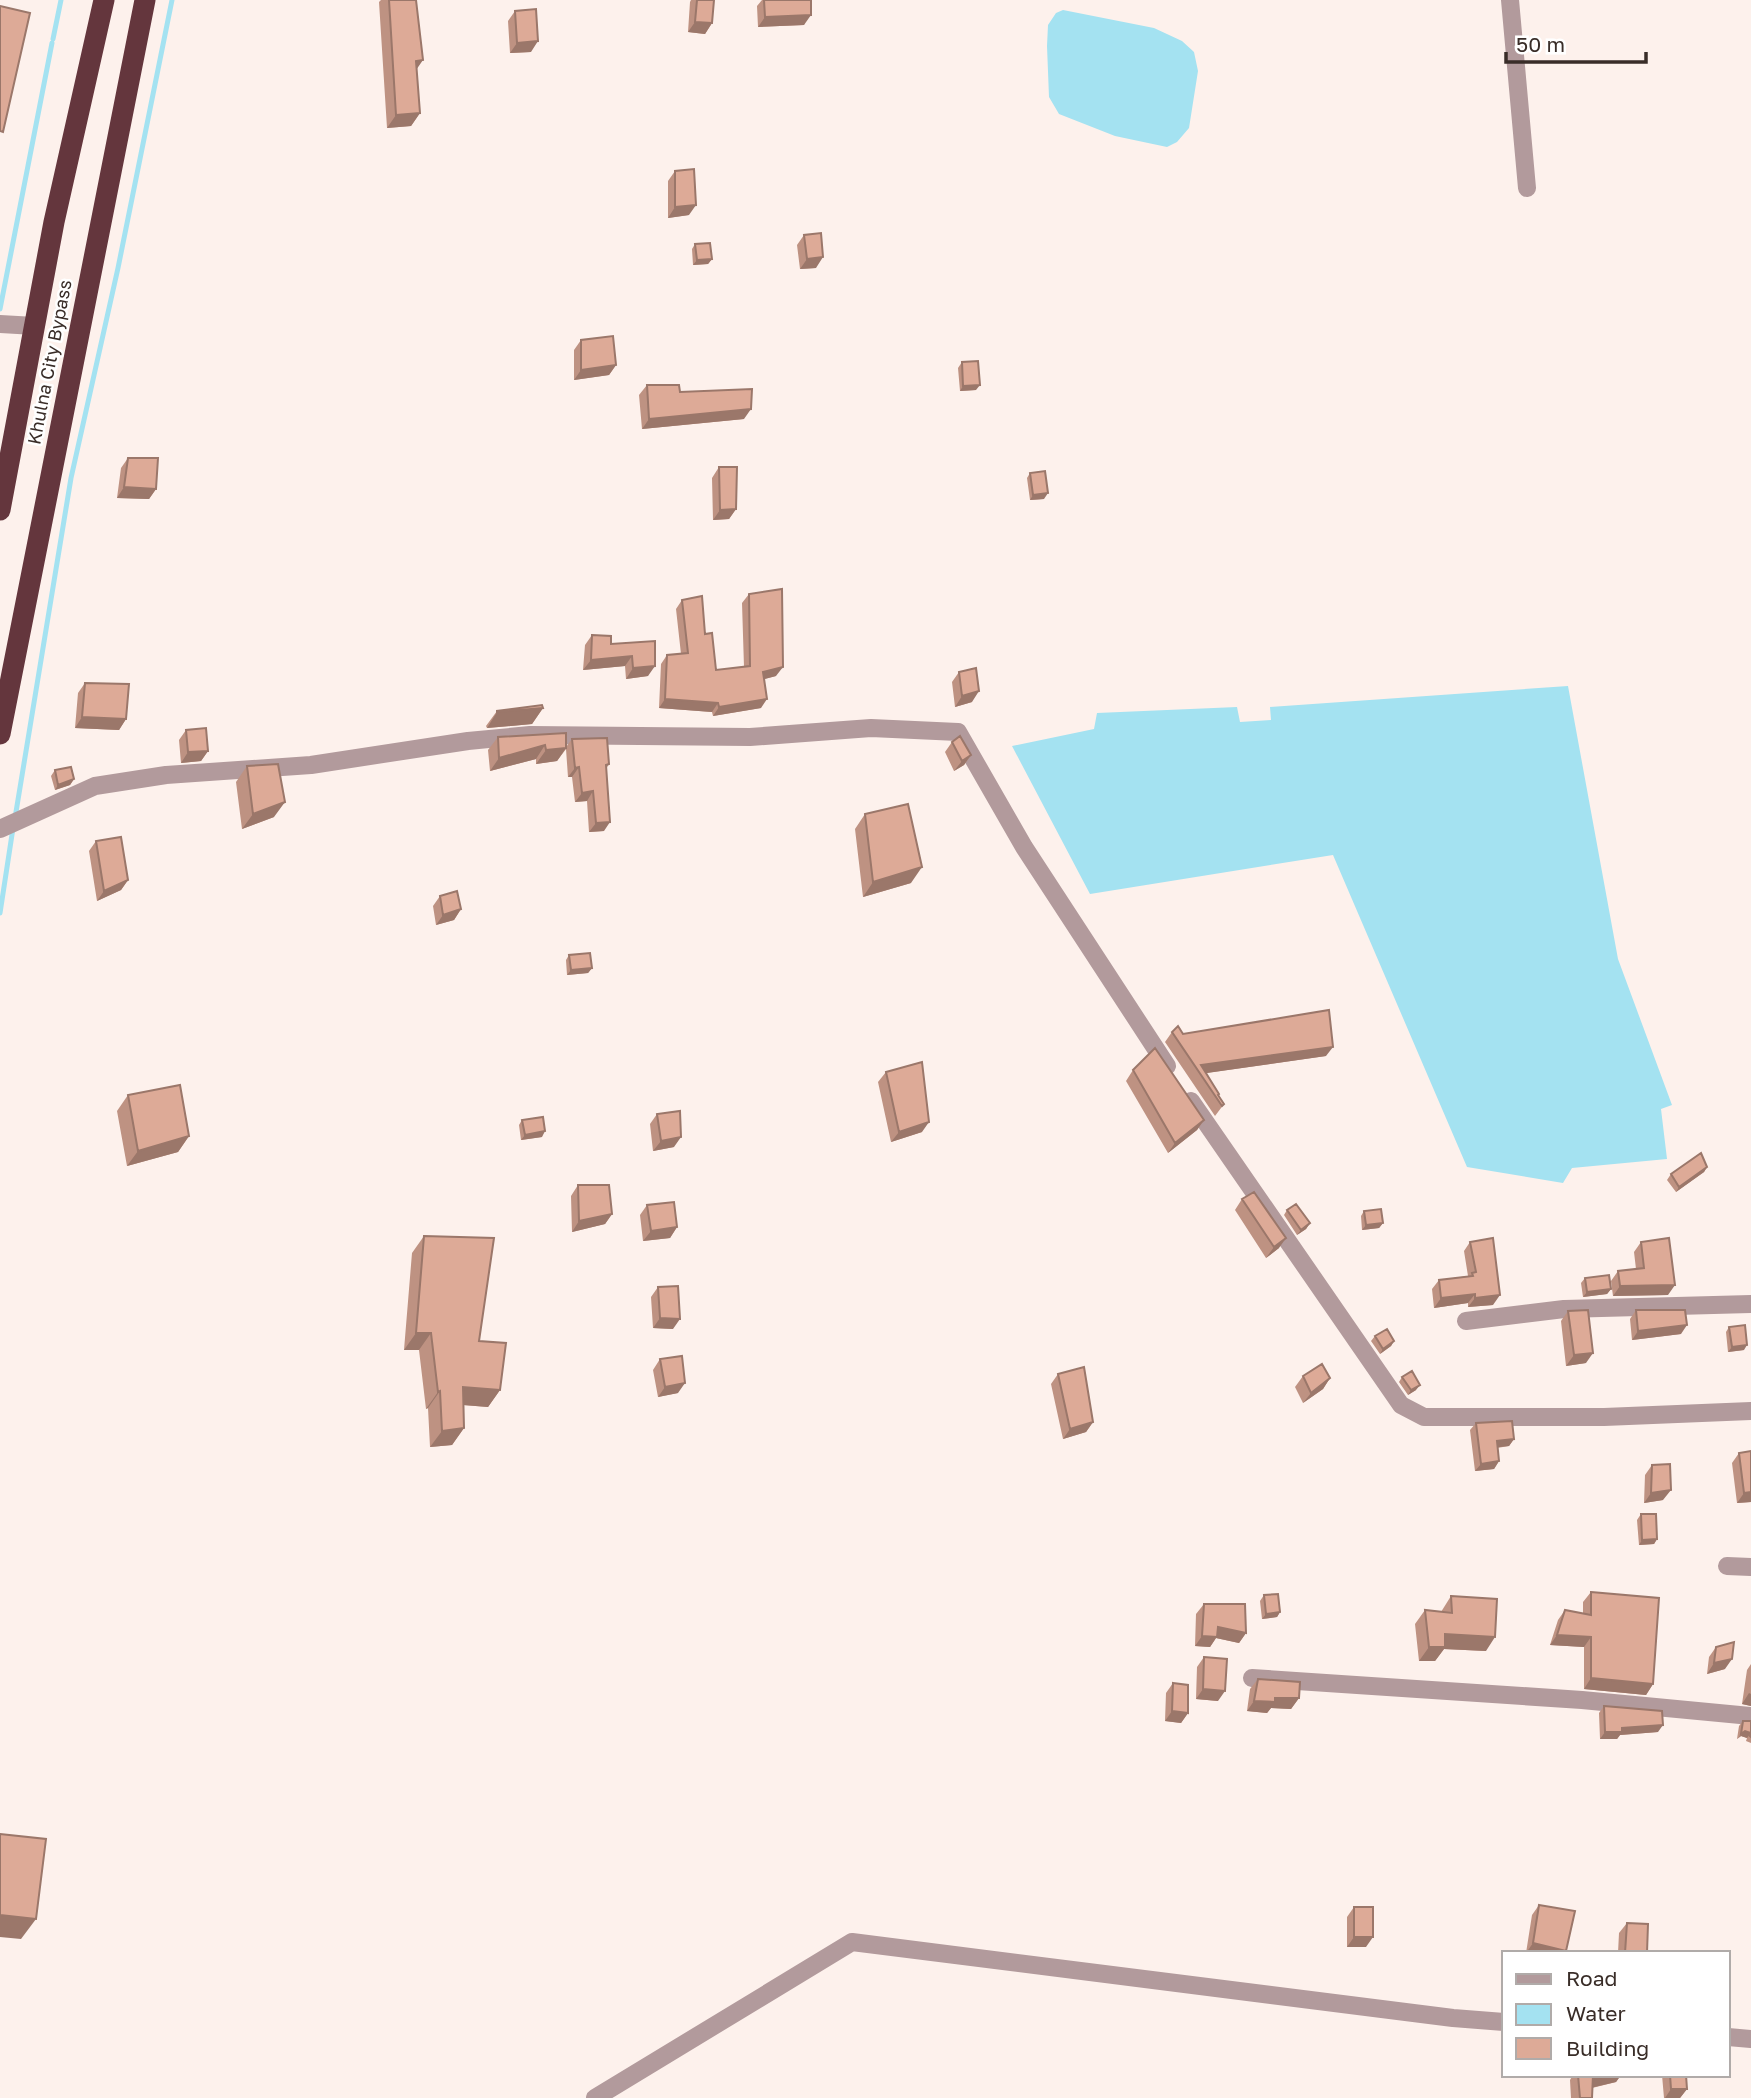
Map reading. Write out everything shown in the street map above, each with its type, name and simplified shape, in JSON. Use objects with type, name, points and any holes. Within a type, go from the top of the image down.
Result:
[{"type":"highway","name":"Khulna City Bypass","points":[[0,510],[54,222],[104,0]]},
{"type":"highway","name":"Khulna City Bypass","points":[[0,734],[145,0]]},
{"type":"street","points":[[1510,0],[1527,188]]},
{"type":"street","points":[[0,324],[35,327]]},
{"type":"street","points":[[0,829],[95,786],[166,775],[311,765],[517,736],[583,734],[750,737],[871,728],[958,732],[1024,847],[1180,1085],[1401,1405],[1424,1417],[1604,1417],[1751,1411]]},
{"type":"street","points":[[1466,1321],[1563,1310],[1751,1304]]},
{"type":"street","points":[[1727,1566],[1751,1566]]},
{"type":"street","points":[[1252,1678],[1582,1699],[1751,1716]]},
{"type":"street","points":[[595,2098],[852,1942],[1453,2018],[1502,2022]]},
{"type":"street","points":[[1730,2037],[1751,2039]]},
{"type":"water","points":[[1063,10],[1154,28],[1182,41],[1194,52],[1198,71],[1189,128],[1177,142],[1167,147],[1115,136],[1059,114],[1049,97],[1047,46],[1048,25],[1056,13]]},
{"type":"water","points":[[1568,686],[1618,959],[1672,1105],[1661,1109],[1667,1159],[1572,1168],[1563,1183],[1467,1167],[1333,855],[1090,894],[1012,746],[1094,729],[1097,713],[1237,707],[1240,722],[1271,720],[1270,707]]},
{"type":"building","points":[[389,0],[416,0],[423,60],[416,61],[420,113],[396,115]]},
{"type":"building","points":[[697,0],[714,0],[712,23],[695,22]]},
{"type":"building","points":[[764,0],[811,0],[811,15],[765,17]]},
{"type":"building","points":[[0,6],[30,13],[3,132],[0,131]]},
{"type":"building","points":[[536,9],[538,41],[517,43],[515,11]]},
{"type":"building","points":[[694,169],[696,205],[675,207],[675,171]]},
{"type":"building","points":[[821,233],[823,257],[807,259],[804,235]]},
{"type":"building","points":[[710,243],[712,259],[697,260],[695,244]]},
{"type":"building","points":[[613,336],[616,365],[581,370],[581,340]]},
{"type":"building","points":[[978,361],[980,385],[963,386],[962,362]]},
{"type":"building","points":[[647,385],[679,385],[680,392],[752,389],[751,409],[649,419]]},
{"type":"building","points":[[128,458],[158,458],[156,489],[124,487]]},
{"type":"building","points":[[719,467],[737,467],[736,509],[720,510]]},
{"type":"building","points":[[1045,471],[1048,493],[1033,495],[1030,473]]},
{"type":"building","points":[[782,589],[783,667],[763,672],[767,699],[719,707],[718,703],[665,699],[667,655],[688,653],[682,600],[702,596],[705,634],[712,633],[716,670],[750,666],[749,594]]},
{"type":"building","points":[[592,635],[611,636],[611,644],[655,641],[655,666],[633,668],[632,656],[591,660]]},
{"type":"building","points":[[976,668],[979,691],[962,696],[959,672]]},
{"type":"building","points":[[85,683],[129,684],[126,719],[82,717]]},
{"type":"building","points":[[542,705],[543,708],[497,712],[497,711]]},
{"type":"building","points":[[206,728],[208,751],[188,752],[186,730]]},
{"type":"building","points":[[566,733],[566,748],[546,750],[545,745],[499,758],[498,737]]},
{"type":"building","points":[[960,736],[971,755],[962,761],[952,742]]},
{"type":"building","points":[[607,738],[610,822],[596,823],[593,791],[582,793],[579,767],[575,768],[572,739]]},
{"type":"building","points":[[278,764],[285,802],[253,814],[247,766]]},
{"type":"building","points":[[71,767],[74,779],[58,785],[55,770]]},
{"type":"building","points":[[908,804],[922,867],[873,882],[865,814]]},
{"type":"building","points":[[121,837],[128,880],[104,891],[96,841]]},
{"type":"building","points":[[457,891],[461,909],[443,915],[440,896]]},
{"type":"building","points":[[590,953],[592,968],[571,970],[569,955]]},
{"type":"building","points":[[1329,1010],[1333,1047],[1201,1065],[1219,1094],[1224,1104],[1222,1106],[1172,1032],[1178,1026],[1183,1034]]},
{"type":"building","points":[[1155,1048],[1204,1120],[1175,1143],[1133,1070]]},
{"type":"building","points":[[922,1062],[929,1122],[899,1132],[886,1072]]},
{"type":"building","points":[[180,1085],[189,1136],[138,1151],[128,1095]]},
{"type":"building","points":[[680,1111],[681,1137],[661,1141],[657,1114]]},
{"type":"building","points":[[543,1117],[545,1131],[525,1135],[522,1120]]},
{"type":"building","points":[[1701,1153],[1707,1167],[1679,1187],[1671,1174]]},
{"type":"building","points":[[578,1185],[609,1185],[612,1214],[579,1221]]},
{"type":"building","points":[[1254,1192],[1286,1238],[1274,1247],[1242,1199]]},
{"type":"building","points":[[674,1202],[677,1227],[651,1231],[647,1205]]},
{"type":"building","points":[[1296,1204],[1310,1223],[1301,1230],[1287,1210]]},
{"type":"building","points":[[1381,1209],[1383,1223],[1366,1225],[1364,1211]]},
{"type":"building","points":[[424,1236],[494,1238],[479,1341],[506,1343],[500,1390],[463,1387],[464,1428],[442,1431],[440,1391],[438,1392],[431,1333],[416,1333]]},
{"type":"building","points":[[1493,1238],[1500,1295],[1475,1298],[1475,1294],[1441,1298],[1439,1280],[1473,1276],[1472,1273],[1476,1272],[1470,1242]]},
{"type":"building","points":[[1669,1238],[1675,1285],[1620,1286],[1618,1271],[1644,1268],[1641,1242]]},
{"type":"building","points":[[1609,1275],[1611,1289],[1587,1292],[1585,1278]]},
{"type":"building","points":[[678,1286],[680,1319],[660,1318],[658,1287]]},
{"type":"building","points":[[1588,1310],[1593,1353],[1574,1355],[1568,1311]]},
{"type":"building","points":[[1636,1310],[1685,1310],[1687,1325],[1638,1331]]},
{"type":"building","points":[[1745,1325],[1747,1345],[1732,1347],[1729,1327]]},
{"type":"building","points":[[1387,1329],[1394,1341],[1383,1349],[1375,1336]]},
{"type":"building","points":[[682,1356],[685,1383],[665,1387],[660,1359]]},
{"type":"building","points":[[1322,1364],[1330,1378],[1311,1393],[1303,1376]]},
{"type":"building","points":[[1084,1367],[1093,1422],[1070,1429],[1058,1374]]},
{"type":"building","points":[[1412,1371],[1420,1385],[1411,1390],[1402,1377]]},
{"type":"building","points":[[1512,1421],[1514,1439],[1497,1441],[1499,1461],[1481,1464],[1476,1423]]},
{"type":"building","points":[[1751,1451],[1751,1492],[1744,1493],[1739,1453]]},
{"type":"building","points":[[1670,1464],[1671,1490],[1651,1493],[1652,1465]]},
{"type":"building","points":[[1641,1514],[1656,1514],[1657,1539],[1642,1540]]},
{"type":"building","points":[[1591,1592],[1659,1598],[1653,1684],[1591,1678],[1591,1637],[1557,1635],[1565,1610],[1591,1615]]},
{"type":"building","points":[[1278,1594],[1280,1612],[1266,1614],[1264,1595]]},
{"type":"building","points":[[1451,1596],[1497,1599],[1495,1637],[1445,1634],[1445,1647],[1429,1647],[1425,1610],[1452,1613]]},
{"type":"building","points":[[1204,1604],[1245,1604],[1246,1633],[1218,1627],[1217,1637],[1202,1636]]},
{"type":"building","points":[[1734,1642],[1732,1659],[1714,1663],[1716,1647]]},
{"type":"building","points":[[1204,1657],[1227,1659],[1225,1691],[1203,1689]]},
{"type":"building","points":[[1258,1679],[1300,1682],[1299,1698],[1275,1698],[1275,1702],[1254,1701]]},
{"type":"building","points":[[1173,1683],[1188,1685],[1188,1713],[1172,1711]]},
{"type":"building","points":[[1604,1706],[1662,1711],[1663,1725],[1605,1732]]},
{"type":"building","points":[[1743,1721],[1751,1721],[1751,1733],[1745,1731],[1741,1734]]},
{"type":"building","points":[[0,1834],[46,1839],[36,1919],[0,1915]]},
{"type":"building","points":[[1539,1905],[1575,1911],[1566,1951],[1533,1943]]},
{"type":"building","points":[[1354,1907],[1373,1907],[1373,1937],[1354,1937]]},
{"type":"building","points":[[1627,1923],[1648,1924],[1647,1951],[1625,1951]]},
{"type":"building","points":[[1578,2077],[1593,2077],[1592,2098],[1580,2098]]},
{"type":"building","points":[[1670,2077],[1686,2077],[1687,2089],[1671,2089]]},
{"type":"waterway","points":[[53,39],[61,0]]},
{"type":"waterway","points":[[15,818],[71,478],[118,268],[172,0]]},
{"type":"waterway","points":[[0,309],[52,43]]},
{"type":"waterway","points":[[0,913],[13,828]]}]
